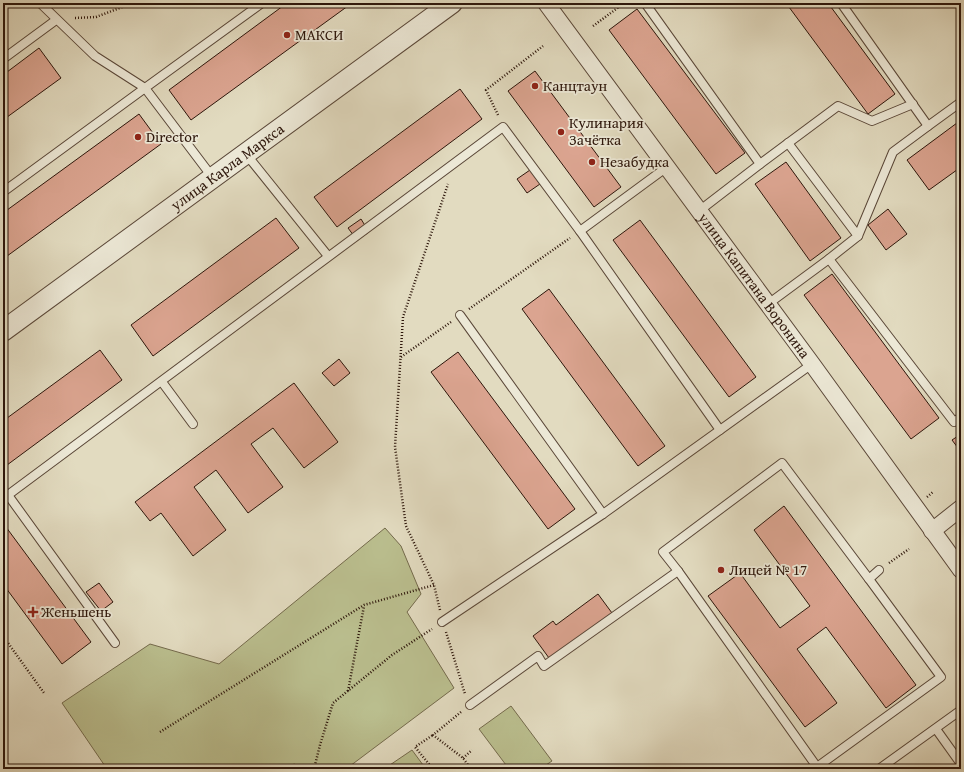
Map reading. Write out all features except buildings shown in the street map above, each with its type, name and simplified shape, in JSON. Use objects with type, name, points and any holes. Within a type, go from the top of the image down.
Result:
[{"type":"street","name":"улица Карла Маркса","points":[[3,331],[452,3]]},
{"type":"street","name":"улица Капитана Воронина","points":[[546,3],[812,364],[961,570]]},
{"type":"street","points":[[932,531],[961,508]]},
{"type":"lane","points":[[40,3],[95,56],[146,88],[213,178]]},
{"type":"lane","points":[[3,192],[262,3]]},
{"type":"lane","points":[[645,3],[760,164]]},
{"type":"lane","points":[[841,3],[928,126]]},
{"type":"lane","points":[[3,59],[56,20]]},
{"type":"lane","points":[[768,304],[858,236],[893,152],[961,102]]},
{"type":"lane","points":[[699,211],[838,106],[872,120],[913,104]]},
{"type":"lane","points":[[115,643],[8,495],[503,127],[580,231],[720,430]]},
{"type":"lane","points":[[788,143],[858,236]]},
{"type":"lane","points":[[246,153],[328,256]]},
{"type":"lane","points":[[580,231],[667,167]]},
{"type":"lane","points":[[829,259],[954,422],[961,417]]},
{"type":"lane","points":[[460,316],[603,514]]},
{"type":"lane","points":[[442,622],[603,514],[812,364]]},
{"type":"lane","points":[[162,382],[193,424]]},
{"type":"lane","points":[[782,463],[941,678],[815,768],[678,571],[663,552],[782,463]]},
{"type":"lane","points":[[869,579],[879,570]]},
{"type":"lane","points":[[470,705],[538,656],[544,666],[678,571]]},
{"type":"lane","points":[[879,769],[961,710]]},
{"type":"lane","points":[[936,729],[961,764]]},
{"type":"path","points":[[56,20],[96,17],[134,3]]},
{"type":"path","points":[[593,26],[623,4],[634,3]]},
{"type":"path","points":[[503,127],[486,90],[543,46]]},
{"type":"path","points":[[433,769],[416,747],[470,705],[464,692],[442,622],[434,585],[406,526],[395,447],[403,317],[455,163]]},
{"type":"path","points":[[400,357],[580,231]]},
{"type":"path","points":[[879,570],[909,549]]},
{"type":"path","points":[[160,732],[364,605],[434,585]]},
{"type":"path","points":[[348,691],[364,605]]},
{"type":"path","points":[[314,769],[333,703],[392,655],[442,622]]},
{"type":"path","points":[[3,636],[44,693]]},
{"type":"path","points":[[433,735],[463,758],[470,769]]},
{"type":"path","points":[[463,758],[472,750]]},
{"type":"green space","points":[[385,528],[401,546],[421,594],[407,612],[454,688],[346,769],[308,769],[294,764],[286,769],[107,769],[62,703],[150,644],[219,664]]},
{"type":"green space","points":[[511,706],[552,761],[540,769],[509,769],[479,729]]},
{"type":"green space","points":[[412,750],[426,769],[384,769]]},
{"type":"place","name":"МАКСИ","points":[[287,35]]},
{"type":"place","name":"Канцтаун","points":[[535,86]]},
{"type":"place","name":"Кулинария Зачётка","points":[[561,132]]},
{"type":"place","name":"Director","points":[[138,137]]},
{"type":"place","name":"Незабудка","points":[[592,162]]},
{"type":"place","name":"Лицей № 17","points":[[721,570]]},
{"type":"place","name":"Женьшень","points":[[33,612]]}]
